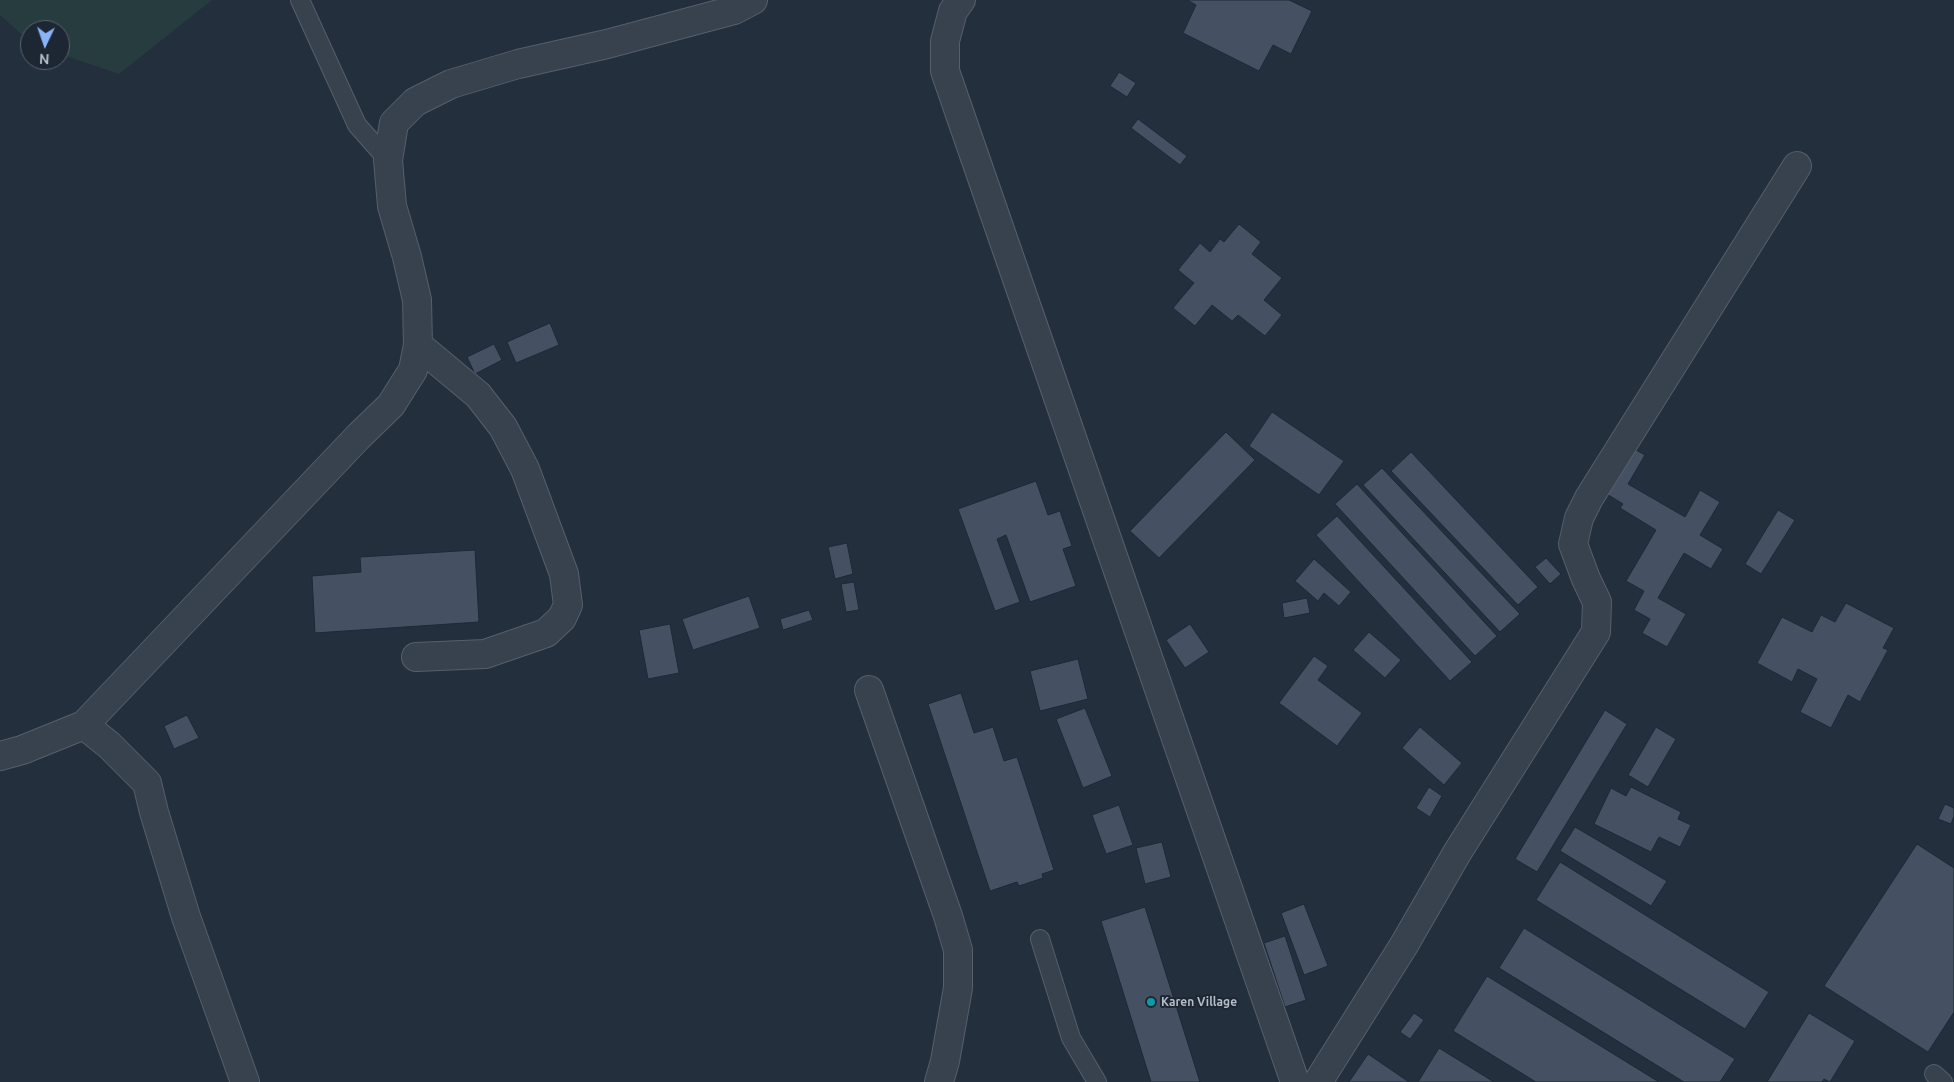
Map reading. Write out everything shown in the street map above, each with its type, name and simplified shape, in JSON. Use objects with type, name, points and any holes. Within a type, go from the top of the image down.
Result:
[{"type":"street","points":[[0,756],[22,750],[84,724],[359,436],[391,405],[413,370],[418,346],[417,300],[392,206],[388,160],[394,123],[415,102],[451,84],[518,64],[607,44],[734,10],[753,0]]},
{"type":"street","points":[[961,0],[953,11],[945,41],[945,71],[1295,1082]]},
{"type":"street","points":[[1318,1082],[1404,945],[1457,853],[1596,632],[1597,602],[1586,579],[1574,544],[1579,518],[1589,498],[1797,166]]},
{"type":"street","points":[[416,657],[485,654],[546,633],[562,618],[568,605],[564,574],[558,556],[525,469],[503,427],[478,395],[418,346]]},
{"type":"street","points":[[869,690],[948,916],[958,950],[958,988],[945,1061],[939,1082]]},
{"type":"street","points":[[84,724],[109,745],[147,783],[186,917],[245,1082]]},
{"type":"lane","points":[[300,0],[357,125],[388,160]]},
{"type":"lane","points":[[1040,939],[1071,1038],[1097,1082]]},
{"type":"green space","points":[[0,0],[212,0],[119,74],[70,57],[70,20],[20,20],[20,33],[0,15]]},
{"type":"building","points":[[1187,0],[1289,0],[1312,11],[1291,54],[1273,45],[1259,71],[1183,33],[1196,5]]},
{"type":"building","points":[[1119,72],[1136,83],[1127,97],[1110,86]]},
{"type":"building","points":[[1138,119],[1187,156],[1180,165],[1131,128]]},
{"type":"building","points":[[1239,224],[1261,242],[1252,254],[1282,278],[1264,300],[1282,315],[1265,336],[1238,315],[1232,321],[1212,305],[1195,326],[1173,308],[1194,283],[1178,270],[1200,243],[1210,252],[1220,239],[1224,242]]},
{"type":"building","points":[[550,323],[559,345],[516,363],[507,342]]},
{"type":"building","points":[[494,344],[502,360],[475,374],[467,357]]},
{"type":"building","points":[[1272,412],[1344,461],[1319,495],[1249,446]]},
{"type":"building","points":[[1226,432],[1255,460],[1159,558],[1130,531]]},
{"type":"building","points":[[1629,446],[1645,455],[1628,484],[1685,517],[1700,490],[1720,502],[1700,535],[1723,549],[1711,569],[1684,553],[1658,598],[1686,614],[1667,647],[1642,633],[1650,619],[1634,610],[1644,591],[1626,581],[1656,530],[1620,508],[1623,504],[1602,491]]},
{"type":"building","points":[[1411,452],[1538,587],[1518,605],[1391,471]]},
{"type":"building","points":[[1382,468],[1520,614],[1500,632],[1363,485]]},
{"type":"building","points":[[1036,481],[1048,515],[1060,511],[1072,546],[1063,549],[1076,586],[1030,602],[1006,535],[997,539],[1020,602],[995,611],[958,509]]},
{"type":"building","points":[[1357,484],[1497,636],[1475,656],[1335,504]]},
{"type":"building","points":[[1778,510],[1795,520],[1761,574],[1745,564]]},
{"type":"building","points":[[1337,516],[1472,662],[1450,681],[1316,535]]},
{"type":"building","points":[[847,543],[853,574],[835,579],[828,547]]},
{"type":"building","points":[[475,550],[479,622],[315,633],[312,576],[361,572],[360,557]]},
{"type":"building","points":[[1546,558],[1561,574],[1550,584],[1535,567]]},
{"type":"building","points":[[1314,559],[1351,592],[1339,606],[1324,593],[1318,601],[1295,581]]},
{"type":"building","points":[[854,582],[859,610],[846,612],[841,584]]},
{"type":"building","points":[[749,596],[760,628],[693,650],[682,619]]},
{"type":"building","points":[[1307,598],[1310,613],[1284,618],[1282,603]]},
{"type":"building","points":[[1846,603],[1894,628],[1883,648],[1888,650],[1860,702],[1848,695],[1831,728],[1800,712],[1817,679],[1798,669],[1792,682],[1757,663],[1782,617],[1812,632],[1821,615],[1835,622]]},
{"type":"building","points":[[809,610],[813,620],[783,630],[780,619]]},
{"type":"building","points":[[670,624],[679,673],[648,679],[639,630]]},
{"type":"building","points":[[1190,624],[1209,652],[1185,668],[1166,640]]},
{"type":"building","points":[[1369,632],[1401,660],[1385,678],[1353,650]]},
{"type":"building","points":[[1314,656],[1328,666],[1318,680],[1362,713],[1337,746],[1279,703]]},
{"type":"building","points":[[1078,659],[1088,699],[1040,711],[1030,671]]},
{"type":"building","points":[[961,693],[974,733],[993,727],[1004,761],[1017,757],[1054,870],[1042,874],[1043,878],[1019,886],[1017,882],[990,891],[928,704]]},
{"type":"building","points":[[1085,708],[1112,776],[1083,788],[1056,719]]},
{"type":"building","points":[[1605,710],[1627,724],[1537,872],[1515,859]]},
{"type":"building","points":[[187,715],[199,738],[174,749],[164,726]]},
{"type":"building","points":[[1420,727],[1462,763],[1444,785],[1402,748]]},
{"type":"building","points":[[1656,727],[1676,739],[1648,787],[1628,775]]},
{"type":"building","points":[[1429,787],[1442,796],[1430,817],[1416,808]]},
{"type":"building","points":[[1631,787],[1681,812],[1678,819],[1691,825],[1680,847],[1659,837],[1651,852],[1594,824],[1611,788],[1626,796]]},
{"type":"building","points":[[1945,804],[1954,808],[1951,824],[1938,819]]},
{"type":"building","points":[[1119,805],[1133,845],[1106,854],[1092,815]]},
{"type":"building","points":[[1575,827],[1667,881],[1651,906],[1560,851]]},
{"type":"building","points":[[1162,842],[1171,877],[1145,884],[1136,848]]},
{"type":"building","points":[[1917,844],[1954,868],[1954,1012],[1928,1052],[1824,986]]},
{"type":"building","points":[[1560,862],[1769,992],[1745,1029],[1536,900]]},
{"type":"building","points":[[1304,904],[1328,966],[1304,975],[1281,913]]},
{"type":"building","name":"Karen Village","points":[[1145,907],[1200,1082],[1151,1082],[1101,921]]},
{"type":"building","points":[[1524,928],[1735,1059],[1720,1082],[1684,1082],[1499,968]]},
{"type":"building","points":[[1285,936],[1306,1000],[1285,1007],[1264,943]]},
{"type":"building","points":[[1487,976],[1659,1082],[1536,1082],[1453,1031]]},
{"type":"building","points":[[1414,1013],[1424,1020],[1410,1039],[1400,1032]]},
{"type":"building","points":[[1809,1013],[1855,1041],[1830,1082],[1824,1079],[1822,1082],[1767,1082]]},
{"type":"building","points":[[1439,1048],[1494,1082],[1418,1082]]},
{"type":"building","points":[[1368,1054],[1409,1082],[1349,1082]]},
{"type":"place","name":"Karen Village","points":[[1151,1002]]}]
